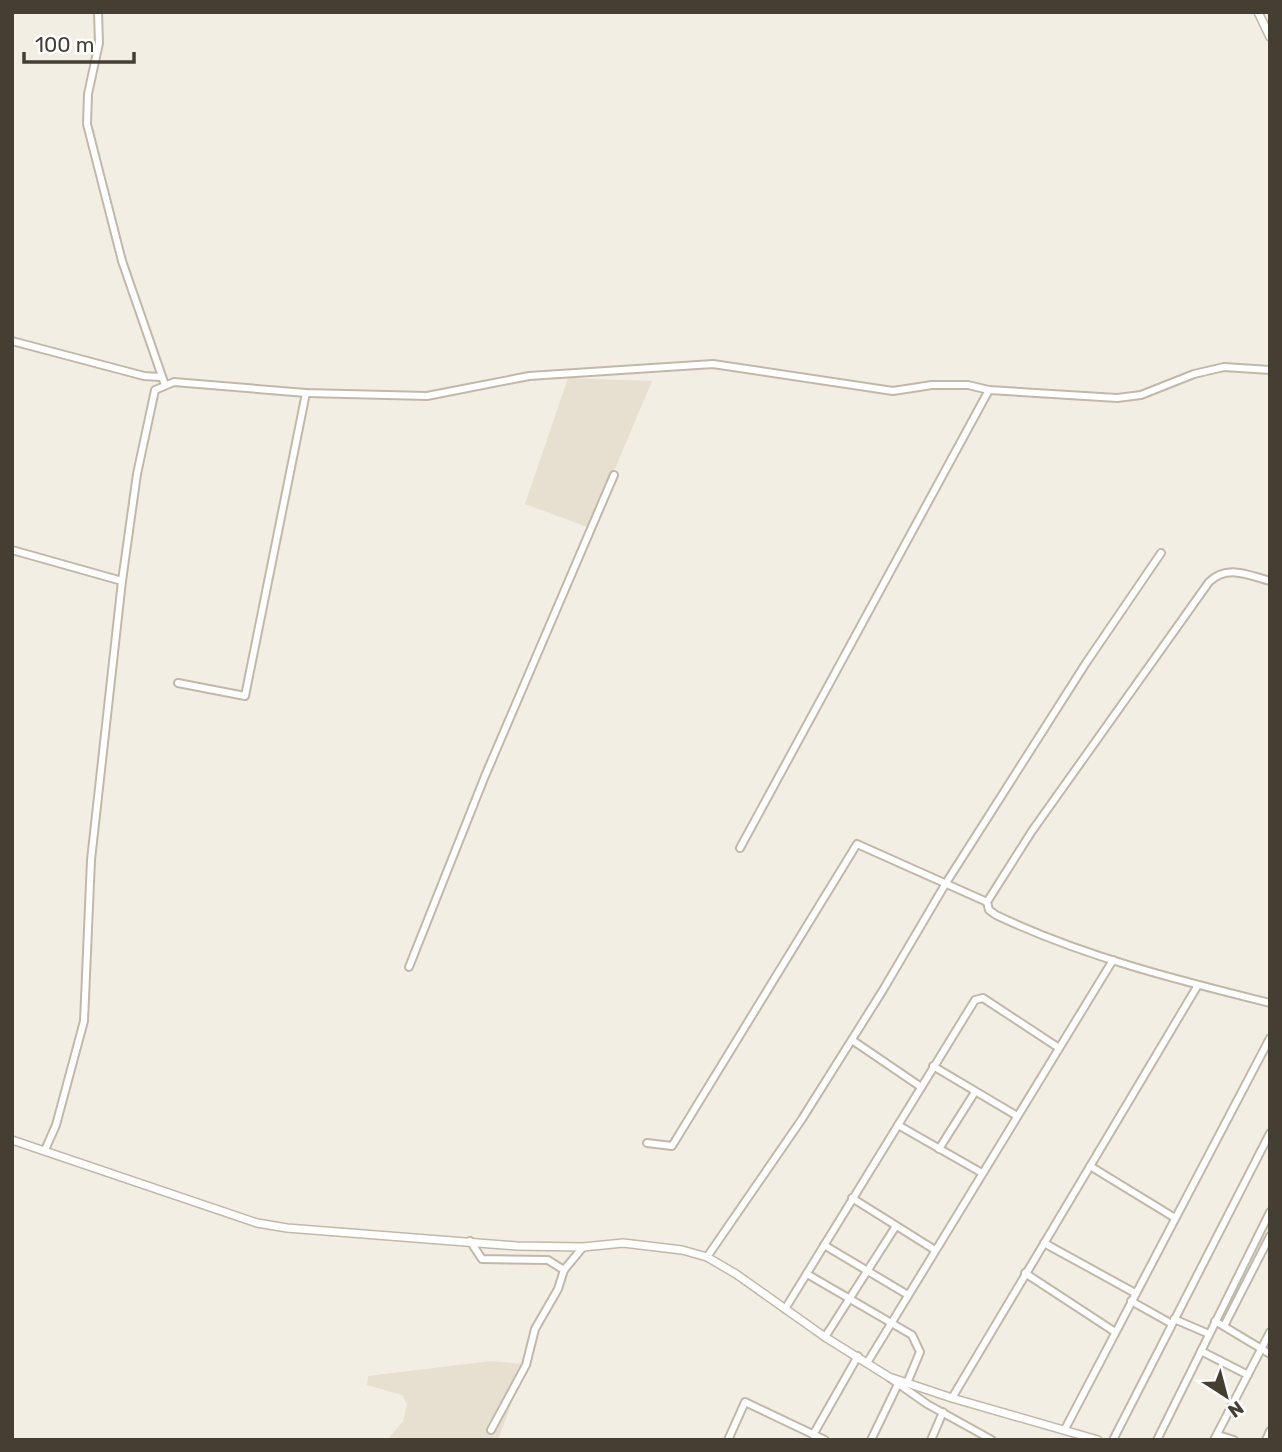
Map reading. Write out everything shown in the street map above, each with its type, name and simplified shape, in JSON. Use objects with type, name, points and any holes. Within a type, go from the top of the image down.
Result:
[{"type":"street","points":[[99,12],[99,43],[88,94],[87,124],[122,261],[164,385]]},
{"type":"street","points":[[1258,12],[1270,37]]},
{"type":"street","points":[[12,341],[144,376],[161,377]]},
{"type":"street","points":[[45,1150],[56,1125],[84,1021],[91,860],[122,581],[155,390],[174,382],[306,393],[427,396],[528,376],[696,364],[738,366],[893,391],[968,385],[989,390],[1130,397],[1224,367],[1270,370]]},
{"type":"street","points":[[740,848],[989,390]]},
{"type":"street","points":[[178,683],[245,696],[306,393]]},
{"type":"street","points":[[409,967],[485,776],[614,475]]},
{"type":"street","points":[[12,550],[122,581]]},
{"type":"street","points":[[707,1256],[788,1140],[852,1040],[946,883],[1086,663],[1161,553]]},
{"type":"street","points":[[987,902],[1032,831],[1209,582],[1219,573],[1230,571],[1270,581]]},
{"type":"street","points":[[647,1143],[672,1146],[857,844],[987,902],[991,912],[1010,922],[1113,960],[1270,1003]]},
{"type":"street","points":[[867,1363],[1113,960]]},
{"type":"street","points":[[952,1398],[1198,985]]},
{"type":"street","points":[[785,1309],[933,1066],[979,998],[1059,1048]]},
{"type":"street","points":[[1065,1429],[1270,1038]]},
{"type":"street","points":[[852,1040],[920,1087]]},
{"type":"street","points":[[933,1066],[1017,1116]]},
{"type":"street","points":[[939,1149],[975,1092]]},
{"type":"street","points":[[898,1125],[982,1173]]},
{"type":"street","points":[[1113,1440],[1270,1133]]},
{"type":"street","points":[[12,1140],[257,1223],[347,1234],[470,1241],[583,1247],[623,1243],[682,1250],[707,1256],[824,1337],[990,1439]]},
{"type":"street","points":[[1090,1166],[1175,1218]]},
{"type":"street","points":[[852,1198],[935,1250]]},
{"type":"street","points":[[1157,1440],[1270,1212]]},
{"type":"street","points":[[824,1337],[896,1226]]},
{"type":"street","points":[[1224,1326],[1270,1236]]},
{"type":"street","points":[[470,1241],[482,1259],[548,1260],[565,1269]]},
{"type":"street","points":[[1044,1243],[1135,1293]]},
{"type":"street","points":[[824,1245],[908,1295]]},
{"type":"street","points":[[491,1430],[522,1375],[535,1329],[558,1289],[565,1269],[583,1247]]},
{"type":"street","points":[[1025,1273],[1115,1332]]},
{"type":"street","points":[[807,1274],[912,1335],[919,1352],[871,1440]]},
{"type":"street","points":[[1131,1301],[1173,1322],[1209,1334]]},
{"type":"street","points":[[1215,1321],[1270,1354]]},
{"type":"street","points":[[1234,1440],[1216,1437],[1270,1332]]},
{"type":"street","points":[[1201,1350],[1248,1375]]},
{"type":"street","points":[[814,1437],[858,1356]]},
{"type":"street","points":[[901,1383],[1098,1440]]},
{"type":"street","points":[[728,1440],[745,1402],[824,1440]]},
{"type":"street","points":[[931,1440],[943,1412]]},
{"type":"street","points":[[1266,1440],[1270,1431]]},
{"type":"shaded area","points":[[568,378],[652,381],[590,528],[525,504]]},
{"type":"shaded area","points":[[491,1361],[526,1364],[498,1440],[387,1440],[403,1421],[407,1404],[402,1395],[367,1385],[368,1376]]}]
